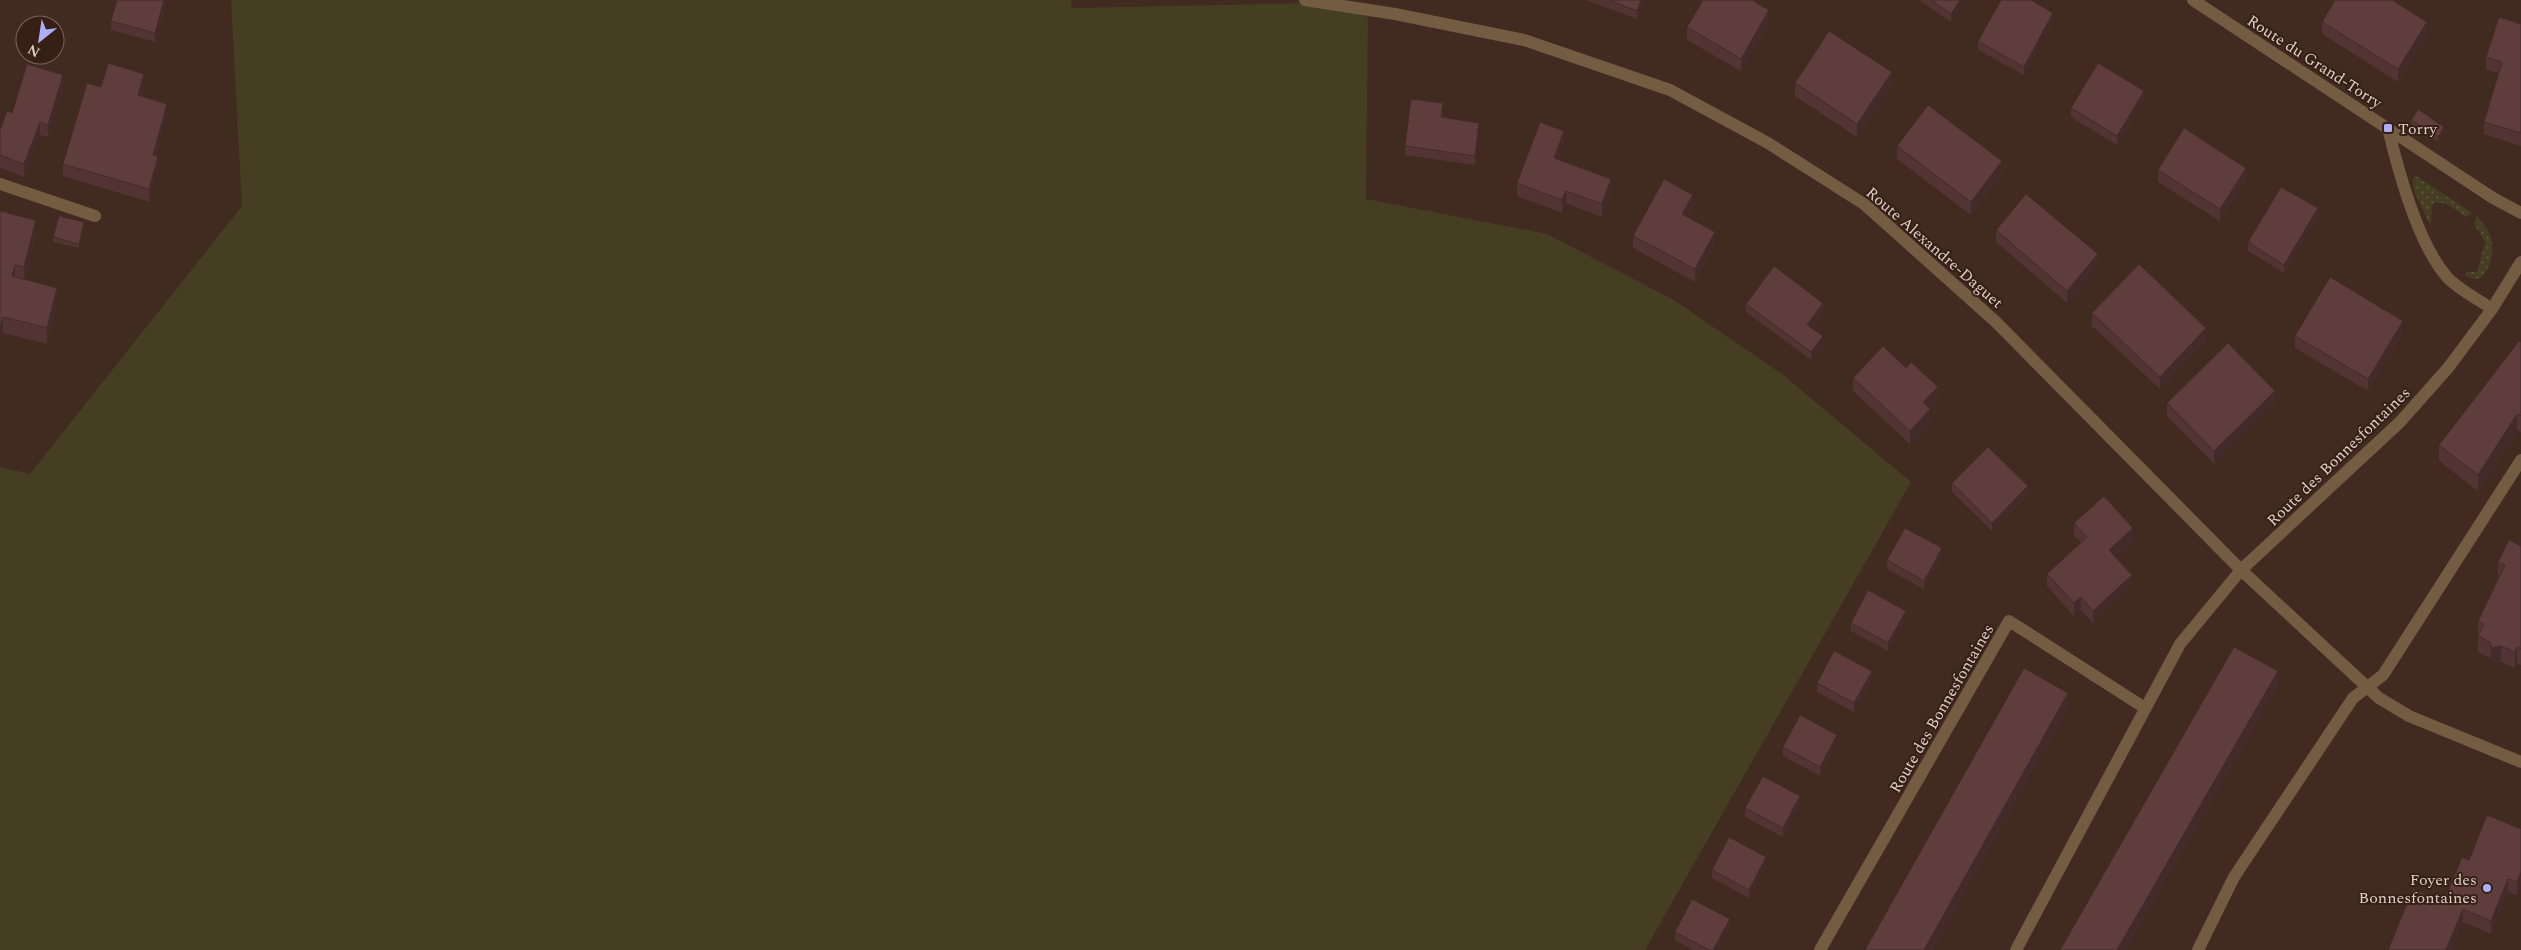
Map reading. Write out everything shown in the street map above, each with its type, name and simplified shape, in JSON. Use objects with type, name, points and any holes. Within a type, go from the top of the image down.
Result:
[{"type":"street","name":"Route Alexandre-Daguet","points":[[1305,0],[1395,14],[1524,40],[1670,90],[1768,143],[1864,204],[1996,322],[2241,570]]},
{"type":"street","name":"Route du Grand-Torry","points":[[2193,0],[2493,198],[2521,213]]},
{"type":"street","points":[[2388,128],[2399,175],[2428,246],[2448,278],[2492,309]]},
{"type":"street","points":[[0,184],[95,216]]},
{"type":"street","name":"Route des Bonnesfontaines","points":[[2016,950],[2180,644],[2241,570],[2400,422],[2448,368],[2492,309],[2521,262]]},
{"type":"street","points":[[2198,950],[2234,877],[2353,698],[2366,686],[2383,675],[2521,460]]},
{"type":"street","points":[[2241,570],[2379,698],[2409,716],[2521,762]]},
{"type":"street","name":"Route des Bonnesfontaines","points":[[1820,950],[2010,621],[2145,708]]},
{"type":"shaded area","points":[[231,0],[1071,0],[1072,8],[1321,3],[1368,10],[1366,199],[1547,234],[1674,300],[1782,374],[1911,482],[1645,950],[0,950],[0,467],[30,474],[242,206]]},
{"type":"shaded area","points":[[2416,176],[2472,213],[2466,217],[2445,204],[2436,203],[2432,205],[2431,224],[2429,223],[2414,191],[2413,177]]},
{"type":"shaded area","points":[[2477,217],[2490,234],[2492,252],[2491,260],[2484,274],[2479,278],[2473,279],[2465,275],[2466,272],[2477,272],[2485,242],[2474,224]]},
{"type":"building","points":[[117,0],[164,0],[155,33],[111,21]]},
{"type":"building","points":[[1609,0],[1641,0],[1637,11]]},
{"type":"building","points":[[1703,0],[1752,0],[1769,10],[1741,59],[1687,27]]},
{"type":"building","points":[[1931,0],[1960,0],[1951,14]]},
{"type":"building","points":[[2001,0],[2031,0],[2053,13],[2024,67],[1978,41]]},
{"type":"building","points":[[2335,0],[2392,0],[2427,22],[2398,69],[2322,22]]},
{"type":"building","points":[[2499,17],[2521,24],[2521,133],[2484,122],[2502,62],[2486,57]]},
{"type":"building","points":[[1829,31],[1892,72],[1857,124],[1795,83]]},
{"type":"building","points":[[108,63],[144,74],[138,95],[167,104],[153,155],[158,157],[149,189],[63,164],[87,83],[101,87]]},
{"type":"building","points":[[2098,63],[2144,91],[2117,136],[2071,108]]},
{"type":"building","points":[[27,65],[63,75],[48,125],[40,122],[24,164],[0,155],[0,130],[7,111],[12,113]]},
{"type":"building","points":[[1411,99],[1443,103],[1441,117],[1479,123],[1475,156],[1405,146]]},
{"type":"building","points":[[1928,105],[2002,161],[1971,202],[1897,146]]},
{"type":"building","points":[[2418,109],[2444,127],[2438,137],[2411,120]]},
{"type":"building","points":[[1540,122],[1564,131],[1554,158],[1611,179],[1602,204],[1566,191],[1562,200],[1517,183]]},
{"type":"building","points":[[2184,128],[2246,168],[2220,209],[2158,170]]},
{"type":"building","points":[[1664,179],[1693,195],[1682,214],[1715,232],[1695,269],[1633,236]]},
{"type":"building","points":[[2281,187],[2318,208],[2284,265],[2248,242]]},
{"type":"building","points":[[2026,194],[2098,254],[2067,291],[1996,230]]},
{"type":"building","points":[[0,211],[36,220],[24,267],[15,265],[12,276],[57,288],[47,328],[3,317],[0,328]]},
{"type":"building","points":[[59,216],[84,222],[79,244],[53,237]]},
{"type":"building","points":[[2139,264],[2206,328],[2160,377],[2092,313]]},
{"type":"building","points":[[1774,266],[1823,303],[1807,325],[1823,336],[1811,352],[1746,304]]},
{"type":"building","points":[[2330,277],[2403,321],[2368,379],[2295,336]]},
{"type":"building","points":[[2519,341],[2521,342],[2521,416],[2517,414],[2478,475],[2439,445]]},
{"type":"building","points":[[2228,343],[2275,391],[2214,451],[2167,403]]},
{"type":"building","points":[[1883,346],[1906,368],[1911,362],[1938,387],[1923,402],[1930,409],[1910,431],[1853,378]]},
{"type":"building","points":[[1988,447],[2028,486],[1992,523],[1952,483]]},
{"type":"building","points":[[2104,496],[2133,528],[2109,550],[2132,575],[2093,611],[2081,597],[2074,603],[2047,574],[2087,537],[2074,523]]},
{"type":"building","points":[[1905,528],[1942,548],[1924,581],[1887,560]]},
{"type":"building","points":[[2509,540],[2521,546],[2521,649],[2517,647],[2515,652],[2501,646],[2491,648],[2490,642],[2478,636],[2484,624],[2478,621],[2505,565],[2498,562]]},
{"type":"building","points":[[1868,590],[1906,611],[1888,643],[1851,623]]},
{"type":"building","points":[[2234,647],[2278,671],[2117,950],[2060,950]]},
{"type":"building","points":[[1834,651],[1872,671],[1854,703],[1817,683]]},
{"type":"building","points":[[2024,668],[2068,693],[1924,950],[1865,950]]},
{"type":"building","points":[[1800,715],[1837,735],[1820,767],[1783,747]]},
{"type":"building","points":[[1763,776],[1800,796],[1783,828],[1745,808]]},
{"type":"building","name":"Foyer des Bonnesfontaines","points":[[2487,815],[2521,829],[2521,872],[2517,882],[2508,879],[2491,921],[2463,909],[2446,950],[2388,950],[2413,889],[2444,901],[2462,857],[2469,860]]},
{"type":"building","points":[[1729,837],[1766,857],[1749,890],[1712,870]]},
{"type":"building","points":[[1692,899],[1730,919],[1713,950],[1709,950],[1675,932]]},
{"type":"place","name":"Torry","points":[[2388,128]]},
{"type":"place","name":"Foyer des Bonnesfontaines","points":[[2487,888]]}]
